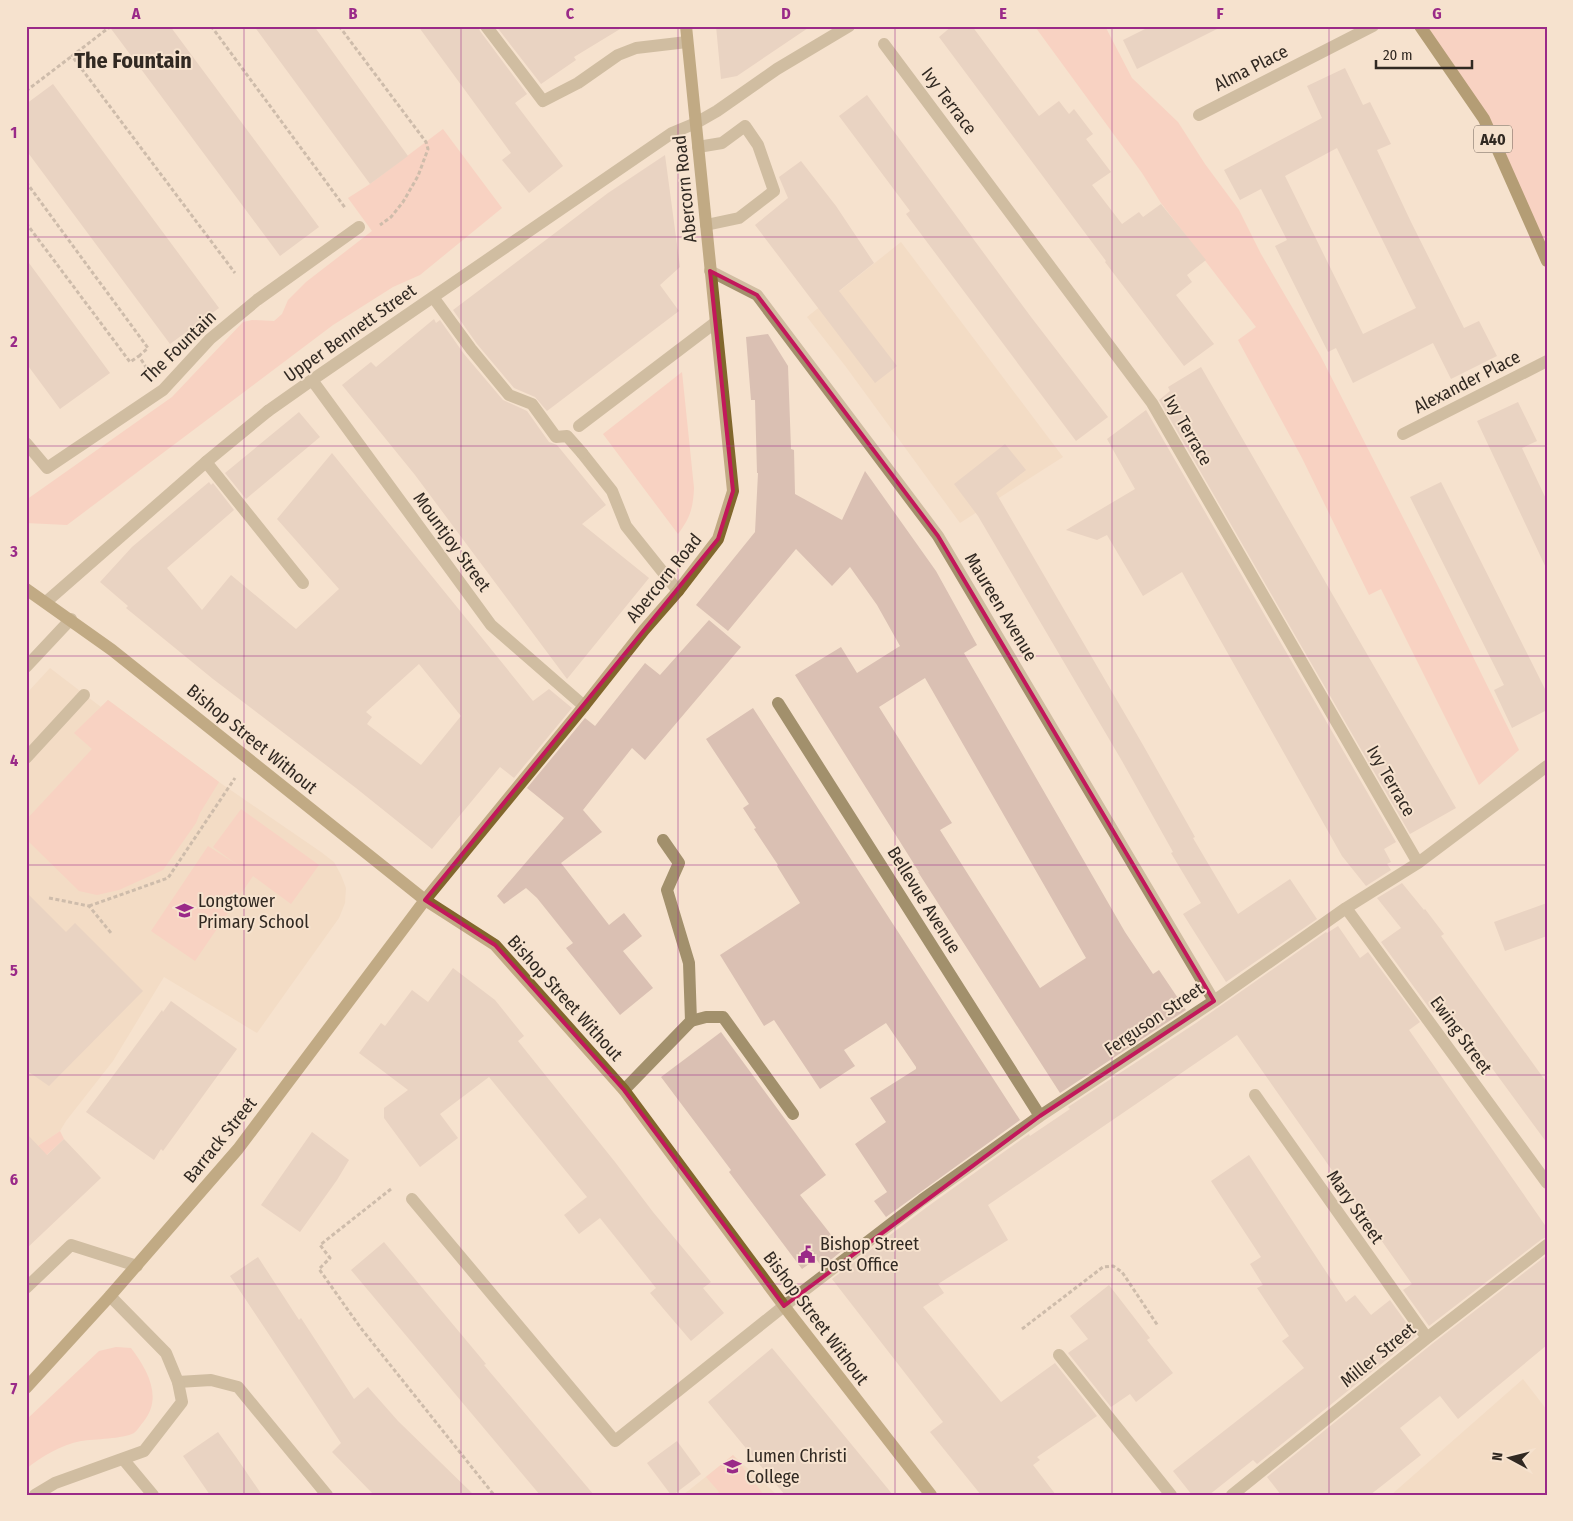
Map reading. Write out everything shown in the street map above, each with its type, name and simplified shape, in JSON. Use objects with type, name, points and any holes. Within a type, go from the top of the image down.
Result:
[{"type":"main road","name":"Abercorn Road","points":[[424,900],[644,630],[678,591],[718,539],[733,491],[686,26]]},
{"type":"main road","name":"A40","points":[[1420,26],[1484,119],[1547,262]]},
{"type":"main road","name":"Bishop Street Without","points":[[26,589],[71,619],[248,757],[424,900],[495,945],[624,1090],[784,1306],[931,1495]]},
{"type":"main road","name":"Barrack Street","points":[[26,1388],[137,1266],[238,1149],[424,900]]},
{"type":"street","points":[[486,26],[543,101],[578,83],[618,55],[636,48],[688,42]]},
{"type":"street","name":"Upper Bennett Street","points":[[46,602],[244,429],[268,411],[672,133],[696,124],[777,68],[849,26]]},
{"type":"street","name":"Alma Place","points":[[1199,115],[1373,26]]},
{"type":"street","name":"Ivy Terrace","points":[[884,44],[1152,403],[1418,863]]},
{"type":"street","points":[[698,147],[722,142],[745,126],[758,145],[774,191],[739,218],[706,225]]},
{"type":"street","name":"The Fountain","points":[[26,442],[47,468],[162,391],[210,338],[257,300],[359,227]]},
{"type":"street","name":"Maureen Avenue","points":[[710,271],[757,295],[938,536],[1214,1001]]},
{"type":"street","points":[[433,297],[471,349],[509,395],[532,404],[556,437],[567,436],[582,453],[612,491],[626,526],[678,591]]},
{"type":"street","points":[[579,426],[716,322]]},
{"type":"street","name":"Alexander Place","points":[[1403,434],[1547,361]]},
{"type":"street","name":"Mountjoy Street","points":[[312,380],[491,625],[584,706]]},
{"type":"street","points":[[206,462],[303,583]]},
{"type":"street","points":[[26,667],[71,619]]},
{"type":"street","points":[[26,758],[84,694]]},
{"type":"street","name":"Bellevue Avenue","points":[[778,702],[1040,1116]]},
{"type":"street","name":"Ferguson Street","points":[[412,1199],[614,1441],[784,1306],[922,1200],[1040,1116],[1214,1001],[1346,908],[1418,863],[1547,766]]},
{"type":"street","points":[[663,840],[679,863],[667,890],[689,963],[691,1021]]},
{"type":"street","name":"Ewing Street","points":[[1346,908],[1547,1183]]},
{"type":"street","points":[[624,1090],[691,1021],[706,1016],[723,1017],[793,1114]]},
{"type":"street","name":"Mary Street","points":[[1255,1095],[1427,1338]]},
{"type":"street","points":[[26,1288],[71,1245],[137,1266]]},
{"type":"street","name":"Miller Street","points":[[1232,1495],[1427,1338],[1547,1245]]},
{"type":"street","points":[[35,1495],[55,1483],[144,1451],[182,1402],[178,1382],[166,1353],[110,1296]]},
{"type":"street","points":[[1059,1355],[1170,1495]]},
{"type":"street","points":[[178,1382],[211,1380],[238,1386],[327,1495]]},
{"type":"street","points":[[123,1459],[153,1495]]},
{"type":"path","points":[[26,92],[110,26]]},
{"type":"path","points":[[211,26],[359,227],[378,227],[391,217],[403,202],[418,176],[428,149],[426,142],[339,26]]},
{"type":"path","points":[[72,56],[235,273]]},
{"type":"path","points":[[26,182],[148,348],[130,362],[26,223]]},
{"type":"path","points":[[139,356],[162,391]]},
{"type":"path","points":[[49,898],[88,906],[168,878],[248,757]]},
{"type":"path","points":[[88,906],[111,932]]},
{"type":"path","points":[[412,1199],[398,1183],[320,1245],[330,1258],[319,1268],[360,1327],[494,1495]]},
{"type":"path","points":[[1022,1329],[1103,1267],[1113,1266],[1122,1272],[1158,1326]]},
{"type":"highlighted area","points":[[710,271],[757,295],[938,536],[1214,1001],[1040,1116],[784,1306],[624,1090],[495,945],[425,900],[718,539],[733,491]]},
{"type":"shaded area","points":[[1039,26],[1105,26],[1132,78],[1178,122],[1205,164],[1239,210],[1261,254],[1320,355],[1519,750],[1479,785],[1381,589],[1369,595],[1302,458],[1238,340],[1256,327],[1161,203],[1142,173],[1036,28]]},
{"type":"shaded area","points":[[1420,26],[1547,26],[1547,261],[1484,119]]},
{"type":"shaded area","points":[[443,129],[502,208],[420,275],[393,287],[333,325],[67,525],[26,523],[26,500],[172,397],[243,322],[252,320],[274,321],[282,314],[288,300],[306,282],[372,231],[348,198],[370,184]]},
{"type":"shaded area","points":[[901,242],[1063,457],[960,523],[807,317]]},
{"type":"shaded area","points":[[682,372],[694,488],[690,513],[678,534],[603,434]]},
{"type":"shaded area","name":"Longtower Primary School","points":[[50,668],[101,707],[108,700],[219,782],[321,852],[334,862],[346,888],[345,903],[339,918],[257,1033],[164,977],[113,1061],[60,1131],[26,1154],[26,694]]},
{"type":"shaded area","points":[[108,700],[219,782],[196,823],[163,870],[119,890],[97,895],[79,891],[26,839],[26,820],[92,749],[74,733]]},
{"type":"shaded area","points":[[241,809],[319,865],[291,904],[253,876],[195,961],[151,931],[208,846],[239,866],[213,847]]},
{"type":"shaded area","points":[[60,1131],[64,1139],[26,1174],[26,1154]]},
{"type":"shaded area","points":[[116,1347],[131,1348],[151,1383],[152,1402],[150,1412],[144,1421],[134,1433],[116,1438],[81,1441],[66,1445],[45,1455],[26,1469],[26,1420],[99,1351]]},
{"type":"shaded area","points":[[1523,1379],[1547,1410],[1547,1495],[1391,1495]]},
{"type":"shaded area","name":"Lumen Christi College","points":[[733,1455],[777,1495],[683,1495]]},
{"type":"shaded area","name":"Lumen Christi College","points":[[733,1455],[764,1495],[717,1495],[719,1492],[706,1477]]},
{"type":"building","points":[[109,26],[170,26],[319,227],[280,256]]},
{"type":"building","points":[[254,26],[314,26],[408,156],[370,184]]},
{"type":"building","points":[[418,26],[478,26],[527,94],[515,103],[563,166],[529,193],[502,160],[511,153]]},
{"type":"building","points":[[496,26],[625,26],[574,57],[576,60],[541,84]]},
{"type":"building","points":[[716,26],[811,26],[737,76],[721,79]]},
{"type":"building","points":[[952,26],[972,26],[1039,116],[1059,101],[1069,114],[1074,109],[1093,134],[1086,139],[1111,172],[1092,185],[1122,224],[1139,212],[1143,217],[1161,204],[1206,260],[1187,275],[1192,282],[1176,295],[1214,344],[1184,366],[939,37]]},
{"type":"building","points":[[1151,26],[1223,26],[1137,69],[1123,40]]},
{"type":"building","points":[[1345,68],[1363,105],[1370,102],[1391,144],[1377,150],[1464,328],[1479,321],[1497,356],[1451,379],[1433,343],[1353,383],[1336,348],[1328,352],[1275,246],[1287,240],[1261,189],[1240,200],[1224,170],[1322,118],[1307,86]],"holes":[[[1337,148],[1416,308],[1363,334],[1285,176]]]},
{"type":"building","points":[[53,84],[219,308],[170,344],[26,150],[26,104]]},
{"type":"building","points":[[867,95],[1031,317],[1108,417],[1076,441],[906,214],[910,211],[839,116]]},
{"type":"building","points":[[665,155],[680,267],[660,285],[679,311],[547,411],[535,397],[514,388],[477,344],[453,310],[608,193]]},
{"type":"building","points":[[801,161],[836,206],[874,263],[839,291],[897,366],[875,383],[755,225],[788,198],[779,177]]},
{"type":"building","points":[[26,259],[110,373],[60,409],[26,363]]},
{"type":"building","points":[[434,319],[436,323],[440,320],[464,354],[503,400],[527,411],[549,442],[557,445],[606,505],[582,524],[649,578],[567,679],[415,475],[342,385],[371,362],[376,367]]},
{"type":"building","points":[[768,334],[788,366],[791,449],[794,450],[795,494],[842,520],[865,471],[936,571],[977,645],[964,653],[1125,932],[1153,974],[1159,970],[1186,1010],[1060,1093],[918,872],[795,675],[841,647],[857,673],[900,646],[877,605],[850,567],[832,586],[796,549],[728,631],[696,605],[755,532],[758,473],[755,400],[751,400],[746,337]],"holes":[[[925,678],[1086,958],[1040,988],[940,830],[952,823],[879,707]]]},
{"type":"building","points":[[1201,367],[1456,808],[1410,834],[1159,400],[1170,391],[1168,387]]},
{"type":"building","points":[[1518,402],[1537,441],[1522,448],[1547,501],[1547,570],[1477,421]]},
{"type":"building","points":[[1146,410],[1396,842],[1384,849],[1391,862],[1387,864],[1391,870],[1366,886],[1342,856],[1182,572],[1143,596],[1107,535],[1097,540],[1066,530],[1135,489],[1107,439]]},
{"type":"building","points":[[299,412],[320,437],[246,499],[225,473]]},
{"type":"building","points":[[1005,444],[1026,470],[996,493],[1143,745],[1195,837],[1193,838],[1238,914],[1290,879],[1317,919],[1226,982],[1183,914],[1201,903],[1171,853],[1173,852],[1122,761],[978,516],[954,484]]},
{"type":"building","points":[[332,453],[533,701],[549,689],[572,708],[514,778],[500,767],[432,849],[356,788],[213,679],[126,608],[128,606],[100,582],[132,547],[209,482],[211,485],[213,483],[234,510],[167,568],[202,610],[231,575],[296,629],[339,589],[277,519]],"holes":[[[419,664],[461,716],[421,765],[367,724],[372,717],[366,712]]]},
{"type":"building","points":[[1441,482],[1547,693],[1547,710],[1512,728],[1494,690],[1504,685],[1410,497]]},
{"type":"building","points":[[709,620],[741,647],[645,760],[632,748],[583,810],[602,832],[561,863],[609,925],[624,913],[642,936],[623,951],[653,988],[620,1015],[566,948],[573,943],[537,898],[526,888],[504,904],[497,896],[564,818],[527,788],[585,718],[595,726],[645,663],[660,675]]},
{"type":"building","points":[[753,708],[1020,1120],[886,1217],[874,1201],[887,1192],[855,1144],[886,1122],[870,1098],[916,1069],[916,1067],[886,1023],[844,1050],[855,1066],[820,1089],[774,1020],[764,1026],[720,955],[800,903],[743,808],[749,804],[706,739]]},
{"type":"building","points":[[1402,883],[1444,934],[1441,936],[1547,1083],[1547,1143],[1445,1004],[1433,1013],[1381,942],[1401,928],[1377,898]]},
{"type":"building","points":[[26,892],[66,932],[75,923],[143,991],[49,1086],[26,1070]]},
{"type":"building","points":[[1547,903],[1547,936],[1505,951],[1494,922]]},
{"type":"building","points":[[1338,926],[1360,958],[1368,952],[1420,1022],[1409,1030],[1547,1228],[1547,1237],[1429,1326],[1403,1290],[1412,1284],[1237,1035],[988,1205],[1008,1240],[938,1284],[944,1293],[923,1307],[1001,1402],[1055,1363],[1097,1416],[1037,1457],[1040,1460],[1033,1465],[1056,1495],[981,1495],[930,1432],[943,1422],[832,1279],[927,1207],[1029,1134],[1030,1136],[1070,1109],[1068,1107],[1196,1023],[1326,932]]},
{"type":"building","points":[[453,968],[495,1000],[524,1036],[518,1041],[653,1212],[711,1282],[703,1288],[724,1313],[691,1341],[650,1293],[656,1288],[600,1218],[579,1234],[564,1215],[587,1197],[489,1077],[440,1114],[458,1138],[420,1167],[384,1118],[384,1108],[408,1090],[359,1053],[381,1023],[385,1026],[412,990],[428,1002]]},
{"type":"building","points":[[171,1001],[237,1049],[163,1151],[161,1149],[154,1160],[86,1112],[162,1010],[163,1012]]},
{"type":"building","points":[[721,1032],[826,1175],[800,1195],[843,1250],[822,1267],[816,1259],[802,1269],[661,1077]]},
{"type":"building","points":[[312,1132],[349,1160],[300,1232],[261,1205]]},
{"type":"building","points":[[26,1133],[47,1155],[64,1139],[101,1178],[26,1249]]},
{"type":"building","points":[[1249,1155],[1346,1302],[1355,1295],[1371,1315],[1390,1300],[1416,1336],[1257,1464],[1253,1460],[1209,1495],[1192,1495],[1173,1471],[1304,1368],[1282,1341],[1289,1336],[1257,1288],[1263,1285],[1250,1264],[1261,1257],[1211,1181]]},
{"type":"building","points":[[384,1242],[486,1364],[484,1365],[594,1495],[540,1495],[351,1270]]},
{"type":"building","points":[[1547,1255],[1547,1345],[1458,1419],[1440,1396],[1400,1428],[1421,1455],[1370,1495],[1281,1495],[1267,1477],[1432,1344]]},
{"type":"building","points":[[258,1257],[354,1399],[368,1387],[398,1421],[474,1495],[374,1495],[332,1452],[341,1443],[230,1276]]},
{"type":"building","points":[[1109,1285],[1150,1338],[1147,1340],[1173,1373],[1136,1402],[1130,1394],[1111,1407],[1068,1353],[1088,1339],[1070,1316]]},
{"type":"building","points":[[772,1348],[893,1495],[785,1495],[745,1447],[708,1402]]},
{"type":"building","points":[[218,1432],[262,1495],[210,1495],[183,1456]]},
{"type":"building","points":[[677,1441],[701,1474],[671,1495],[647,1463]]},
{"type":"place","name":"Longtower Primary School","points":[[184,911]]},
{"type":"place","name":"Bishop Street Post Office","points":[[806,1254]]},
{"type":"place","name":"Lumen Christi College","points":[[732,1466]]},
{"type":"district","name":"The Fountain","points":[[133,60]]}]
